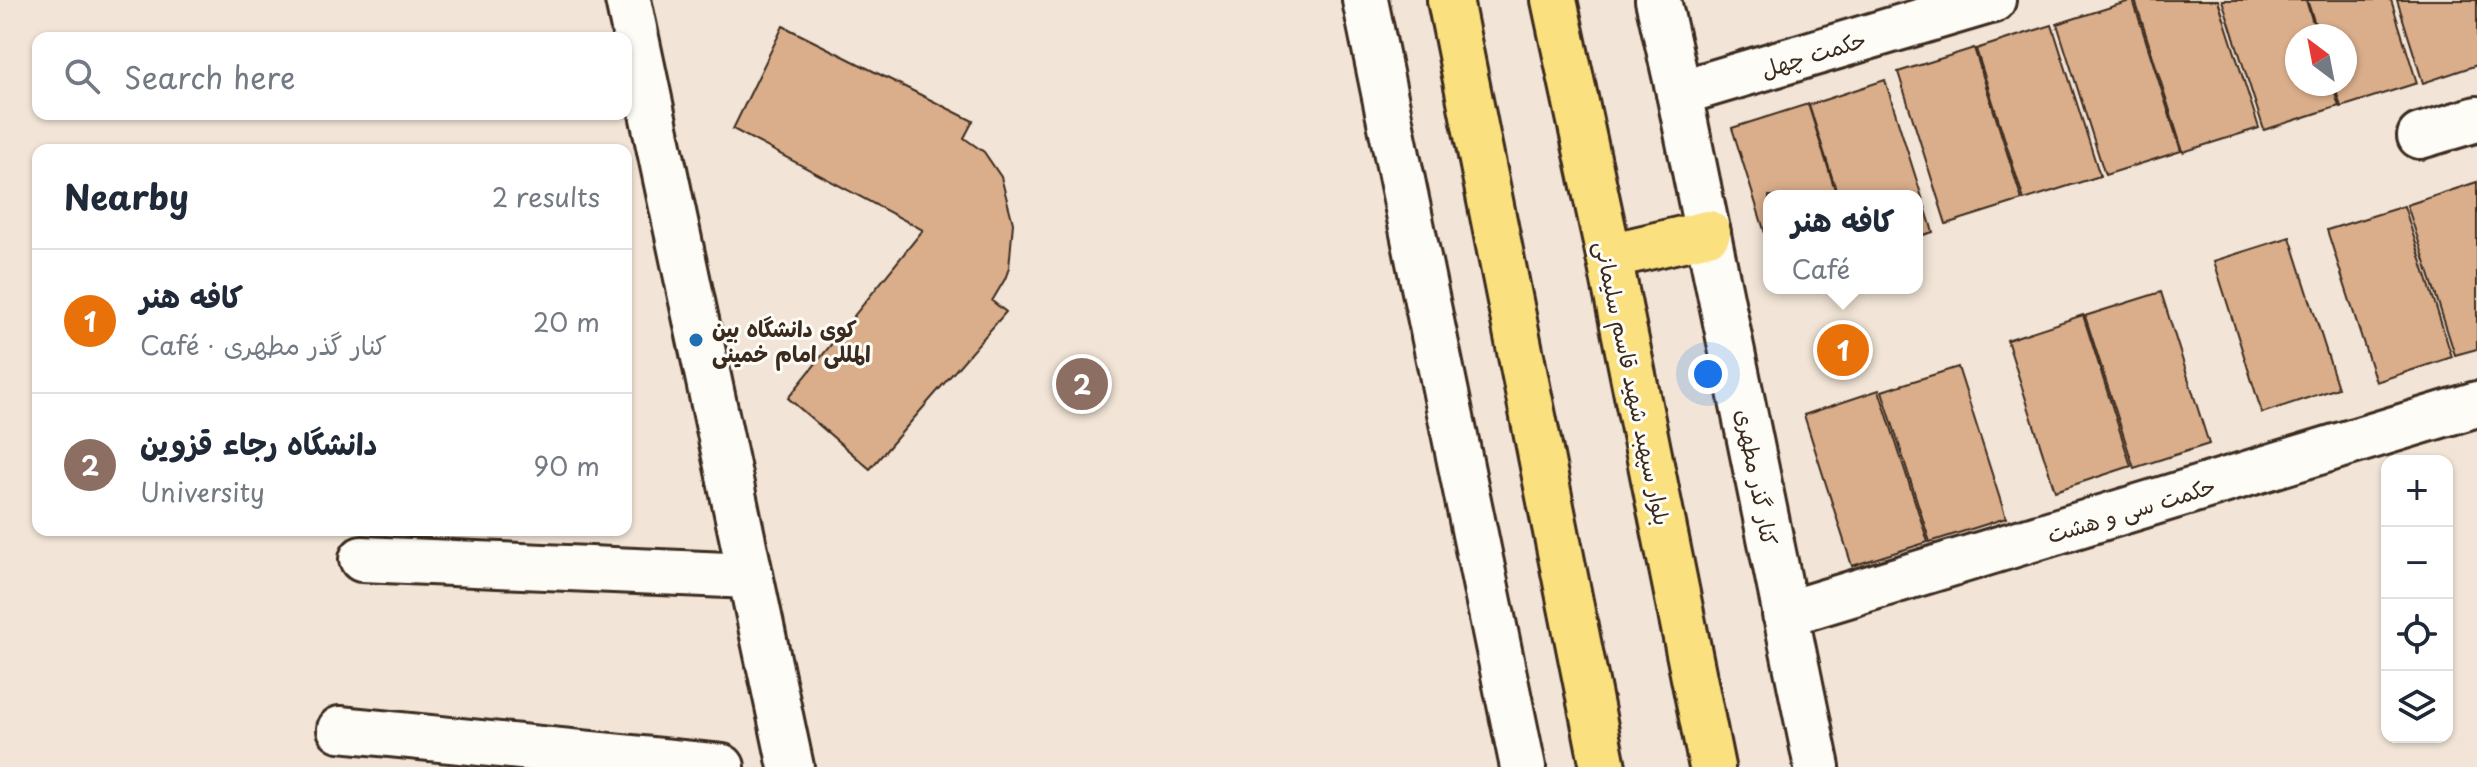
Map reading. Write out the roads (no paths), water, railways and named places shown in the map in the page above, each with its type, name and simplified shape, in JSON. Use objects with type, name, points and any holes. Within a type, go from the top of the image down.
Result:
[{"type":"main road","points":[[1450,0],[1603,767]]},
{"type":"main road","name":"بلوار سپهبد شهید قاسم سلیمانی","points":[[1554,0],[1712,767]]},
{"type":"main road","points":[[1609,256],[1708,233]]},
{"type":"street","points":[[628,0],[791,767]]},
{"type":"street","points":[[1365,0],[1523,767]]},
{"type":"street","name":"کنار گذر مطهری","points":[[1658,0],[1817,767]]},
{"type":"street","name":"حکمت چهل","points":[[1679,93],[1993,0]]},
{"type":"street","points":[[2420,136],[2477,119]]},
{"type":"street","name":"حکمت سی و هشت","points":[[1785,614],[2477,404]]},
{"type":"street","points":[[362,559],[750,576]]},
{"type":"street","points":[[340,729],[722,767]]},
{"type":"place","name":"کوی دانشگاه بین المللی امام خمینی","points":[[696,340]]},
{"type":"place","name":"کافه هنر","points":[[1843,350]]},
{"type":"place","name":"دانشگاه رجاء قزوین","points":[[1082,384]]}]
